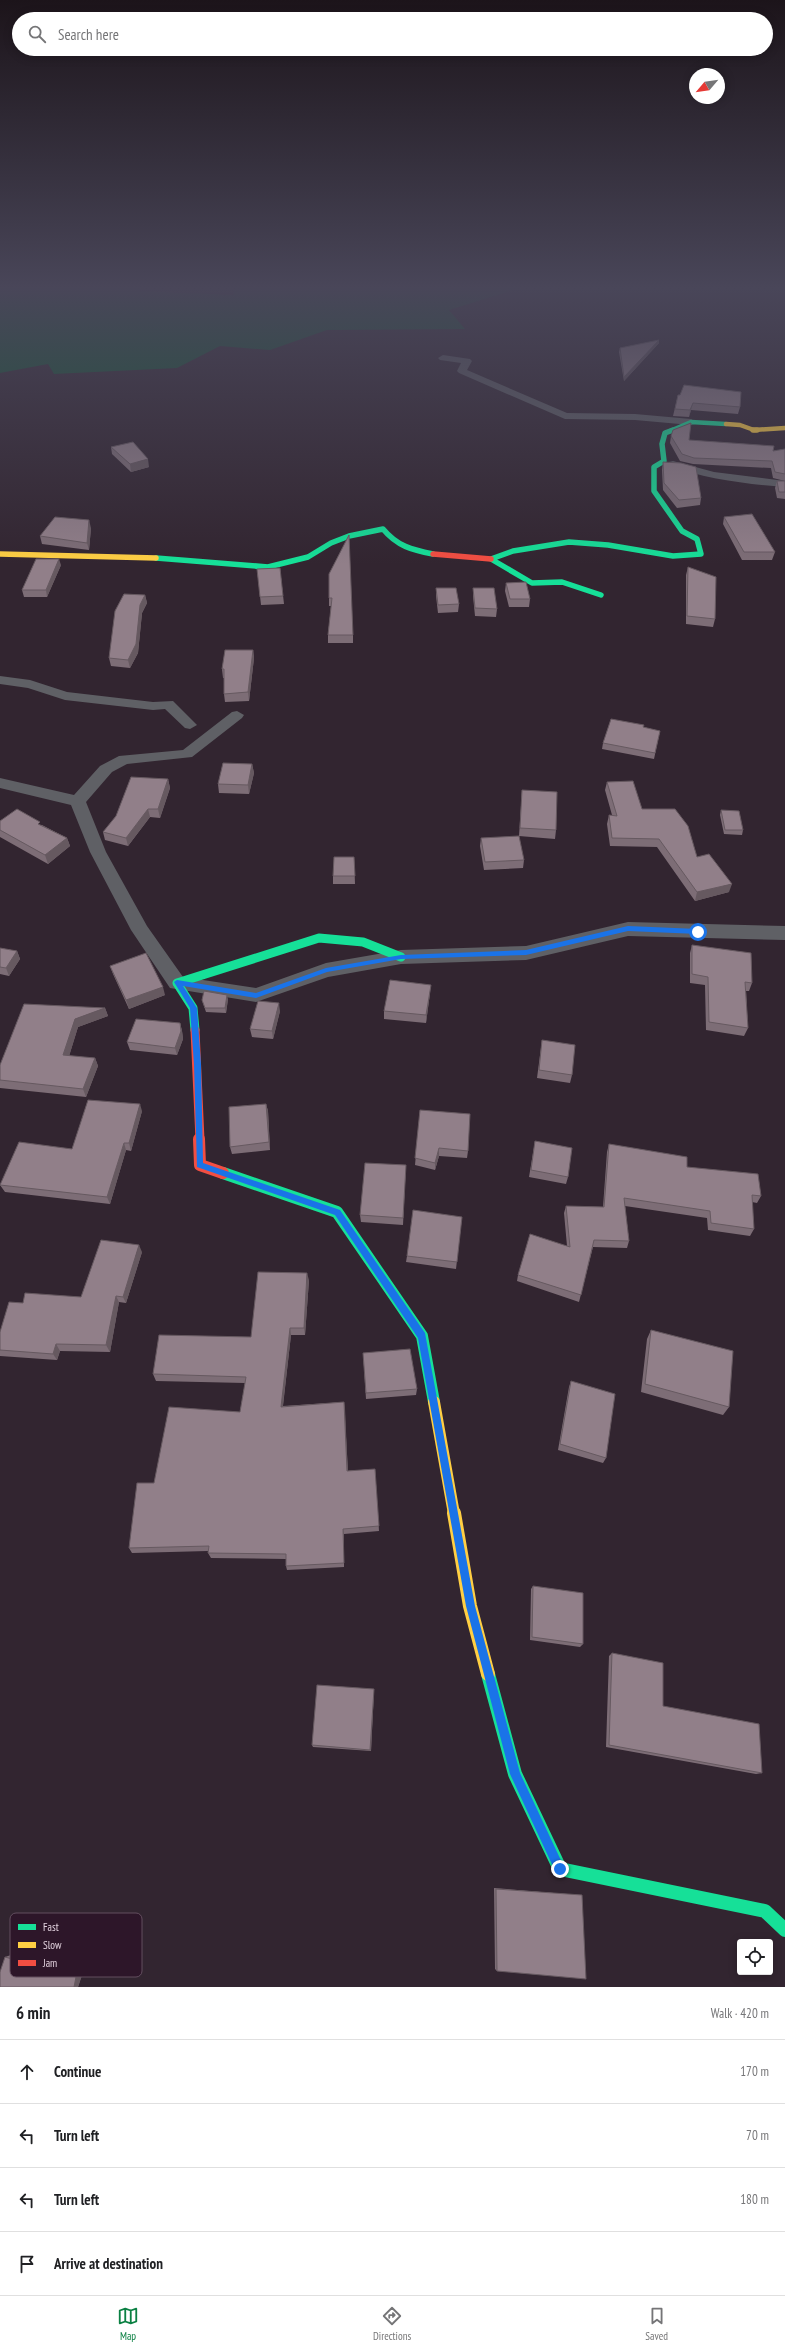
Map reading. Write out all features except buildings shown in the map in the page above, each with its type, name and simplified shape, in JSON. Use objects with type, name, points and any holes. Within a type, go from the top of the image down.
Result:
[{"type":"street","points":[[480,379],[565,416],[635,417],[740,425],[754,430],[785,428]]},
{"type":"street","points":[[664,461],[662,444],[665,433],[691,422]]},
{"type":"street","points":[[664,461],[693,472],[746,481],[785,484]]},
{"type":"street","points":[[0,554],[64,557],[139,557],[268,567],[308,556],[331,543],[349,536],[383,528],[392,542],[410,549],[456,557],[491,559],[513,552],[569,542],[608,545],[673,556],[701,554],[697,539],[682,531],[654,491],[654,467],[664,461]]},
{"type":"street","points":[[491,559],[532,583],[562,582],[601,595]]},
{"type":"street","points":[[0,680],[30,684],[65,696],[153,706],[168,704],[190,725]]},
{"type":"street","points":[[78,801],[106,769],[124,759],[188,754],[237,715]]},
{"type":"street","points":[[0,783],[78,801]]},
{"type":"street","points":[[78,801],[98,852],[140,930],[177,982],[193,1008],[198,1064],[200,1165],[338,1212],[422,1336],[470,1606],[515,1774],[560,1869],[765,1911],[785,1930]]},
{"type":"street","points":[[177,982],[256,995],[326,970],[401,957],[526,953],[628,928],[785,933]]},
{"type":"street","points":[[177,982],[260,958],[319,938],[363,942],[401,957]]},
{"type":"traffic: fast","points":[[601,595],[562,582],[532,583],[491,559],[513,551],[569,542],[608,545],[673,556],[701,554],[697,539],[682,531],[654,491],[654,467],[664,461],[662,444],[665,433],[691,422],[726,424]]},
{"type":"traffic: fast","points":[[156,558],[268,567],[308,557],[331,543],[349,536],[383,529],[399,544],[417,551],[433,554]]},
{"type":"traffic: fast","points":[[195,1030],[193,1008],[177,983],[319,938],[363,942],[401,957]]},
{"type":"traffic: fast","points":[[223,1173],[337,1212],[422,1336],[434,1402]]},
{"type":"traffic: fast","points":[[488,1674],[515,1774],[560,1869],[765,1911],[785,1930]]},
{"type":"traffic: slow","points":[[726,424],[740,425],[754,430],[785,428]]},
{"type":"traffic: slow","points":[[0,554],[156,558]]},
{"type":"traffic: slow","points":[[434,1402],[470,1606],[488,1674]]},
{"type":"traffic: jam","points":[[433,554],[491,559]]},
{"type":"traffic: jam","points":[[195,1030],[198,1064],[200,1165],[223,1173]]},
{"type":"route","points":[[560,1869],[515,1774],[470,1606],[422,1336],[338,1212],[200,1165],[198,1064],[193,1008],[177,982],[256,995],[326,970],[401,957],[526,953],[628,928],[698,932]]}]
